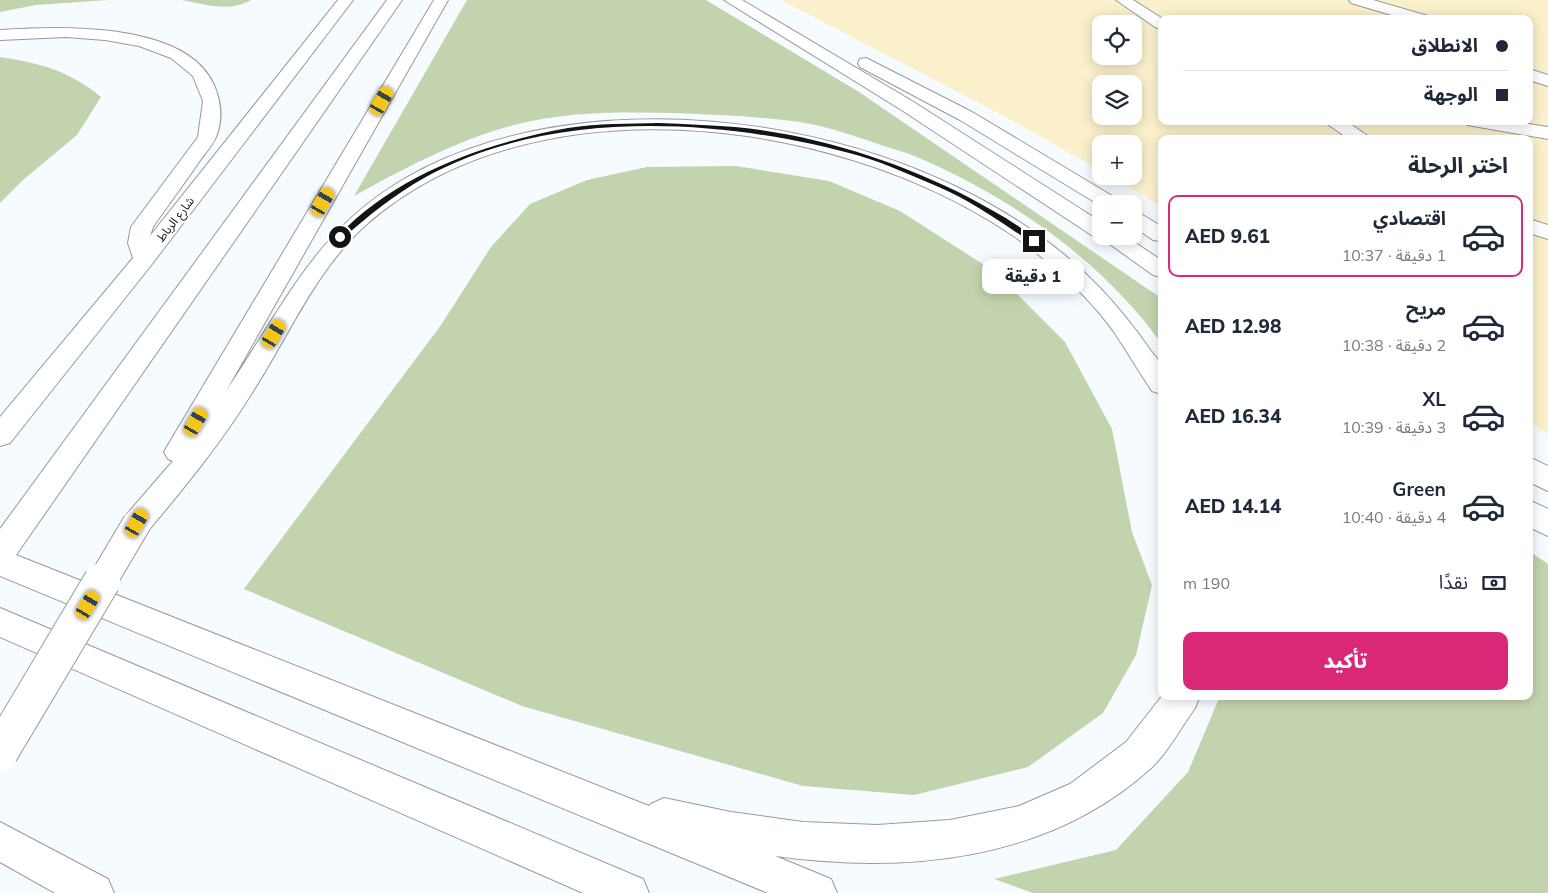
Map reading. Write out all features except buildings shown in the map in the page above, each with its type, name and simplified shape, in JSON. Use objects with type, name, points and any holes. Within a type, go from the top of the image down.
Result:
[{"type":"main road","name":"شارع الرباط","points":[[0,436],[144,259],[346,0]]},
{"type":"main road","points":[[0,554],[395,0]]},
{"type":"main road","points":[[0,752],[137,523],[441,0]]},
{"type":"main road","points":[[731,0],[906,106],[1092,225]]},
{"type":"main road","points":[[738,0],[910,84],[1097,195]]},
{"type":"main road","points":[[1356,0],[1409,15]]},
{"type":"main road","points":[[1133,3],[1158,22]]},
{"type":"main road","points":[[0,36],[84,34],[132,40],[152,45],[178,56],[198,69],[207,80],[215,106],[213,121],[207,137],[142,227],[138,238],[139,249],[144,259]]},
{"type":"main road","points":[[1533,75],[1548,81]]},
{"type":"main road","points":[[137,523],[217,425],[324,256],[358,220],[400,190],[450,163],[508,143],[568,130],[629,125],[735,129],[821,144],[863,155],[912,173],[984,208],[1022,232],[1058,259],[1092,291],[1123,326],[1158,380]]},
{"type":"main road","points":[[1339,125],[1356,135]]},
{"type":"main road","points":[[1496,125],[1548,134]]},
{"type":"main road","points":[[1142,223],[1158,233]]},
{"type":"main road","points":[[1533,227],[1548,233]]},
{"type":"main road","points":[[1124,245],[1158,268]]},
{"type":"main road","points":[[1533,471],[1548,480]]},
{"type":"main road","points":[[1533,515],[1548,524]]},
{"type":"main road","points":[[0,562],[817,893]]},
{"type":"main road","points":[[0,622],[629,893]]},
{"type":"main road","points":[[577,796],[715,829],[785,839],[868,845],[912,844],[984,836],[1042,817],[1094,790],[1137,757],[1170,718],[1181,700]]},
{"type":"main road","points":[[0,841],[94,893]]},
{"type":"green space","points":[[0,0],[108,0],[36,5],[0,12]]},
{"type":"green space","points":[[181,0],[251,0],[242,4],[225,7]]},
{"type":"green space","points":[[467,0],[706,0],[859,92],[1158,296],[1158,339],[1113,286],[1085,261],[1056,237],[993,195],[960,177],[914,156],[803,122],[675,113],[574,115],[534,120],[473,138],[412,165],[354,196]]},
{"type":"green space","points":[[0,57],[41,65],[66,74],[101,97],[77,135],[23,180],[0,203]]},
{"type":"green space","points":[[736,166],[829,181],[900,211],[995,272],[1065,342],[1112,429],[1132,532],[1152,585],[1136,655],[1103,713],[1028,767],[914,795],[803,786],[522,706],[244,589],[441,325],[491,247],[530,204],[587,180],[647,167]]},
{"type":"green space","points":[[1533,554],[1548,564],[1548,893],[1033,893],[994,879],[1116,850],[1188,772],[1218,700],[1533,700]]},
{"type":"sand","points":[[781,0],[1548,0],[1548,434],[1533,425],[1533,135],[1158,135],[1158,204],[1125,185],[1142,185],[1142,135],[1092,135],[1092,166],[1015,122]]},
{"type":"route","points":[[340,237],[378,204],[422,176],[450,163],[508,143],[568,130],[599,126],[659,125],[735,129],[778,135],[863,155],[944,187],[984,208],[1034,241]]}]
